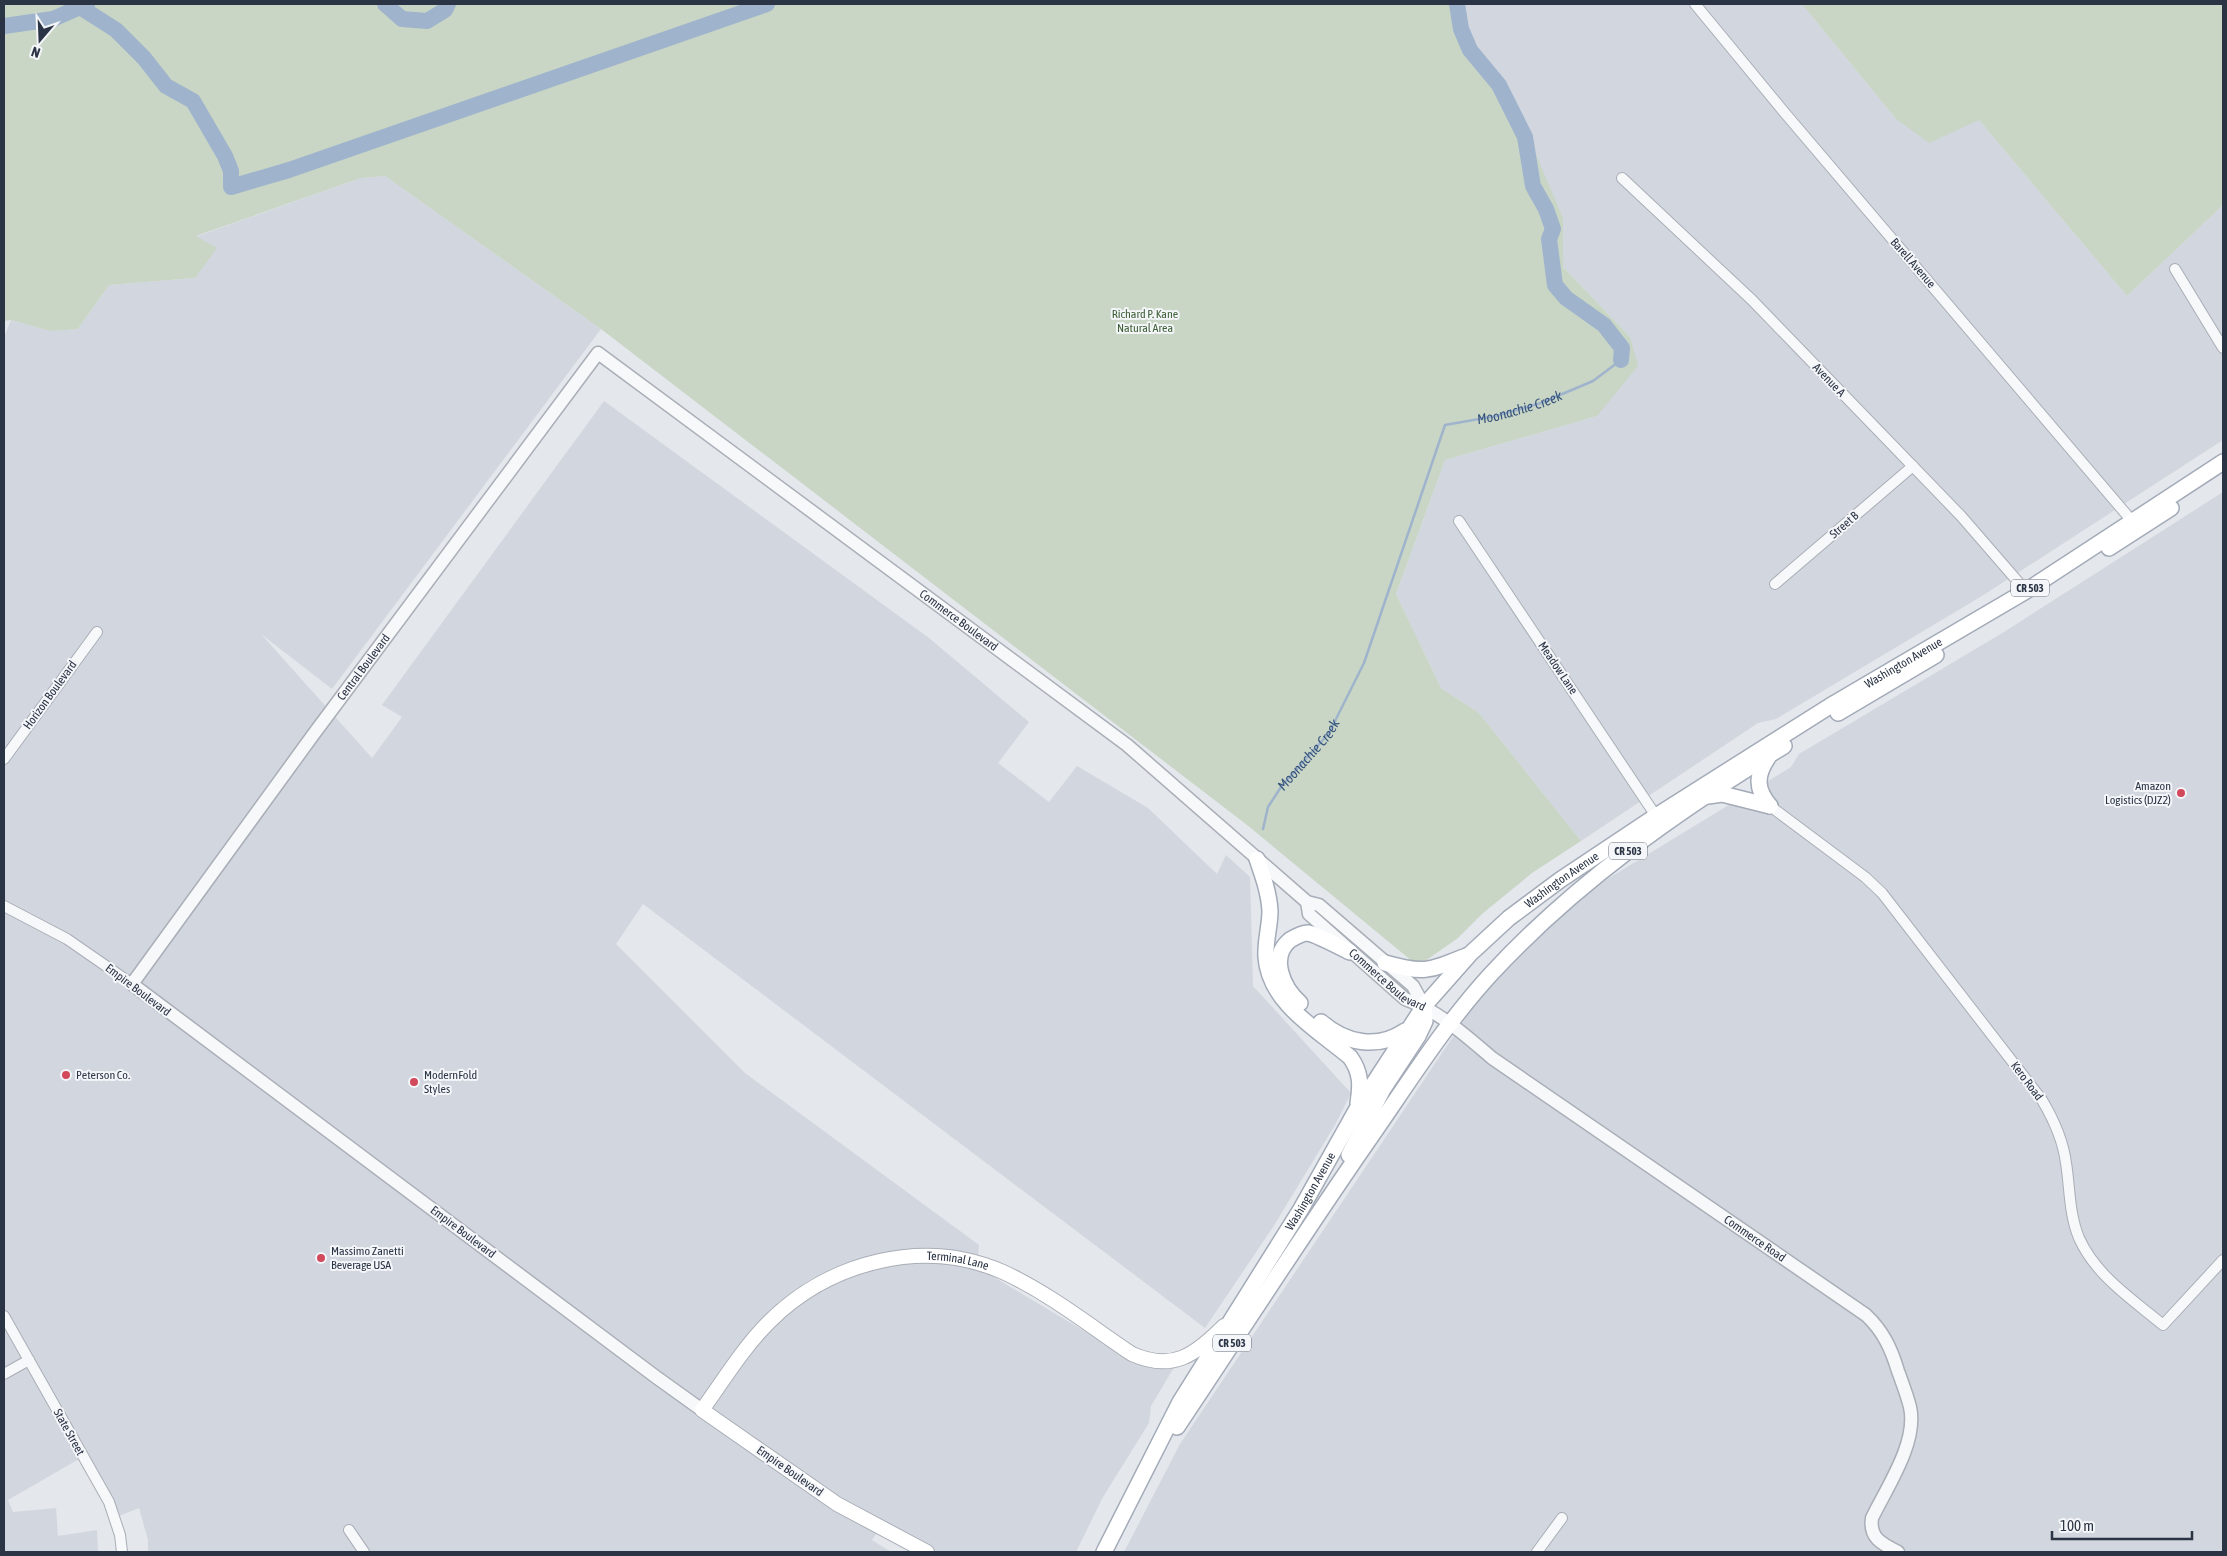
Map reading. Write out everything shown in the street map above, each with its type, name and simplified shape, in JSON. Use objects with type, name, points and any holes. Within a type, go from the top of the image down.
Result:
[{"type":"main road","name":"Washington Avenue","points":[[1104,1552],[1180,1402],[1300,1209],[1357,1109],[1424,1006],[1470,954],[1509,918],[1656,816],[1830,706],[2026,591],[2223,462]]},
{"type":"main road","name":"Washington Avenue","points":[[1134,1491],[1449,1022],[1492,973],[1580,890],[1630,849],[1770,754],[2035,598],[2223,474]]},
{"type":"main road","points":[[1770,754],[1761,768],[1758,779],[1762,796],[1770,806]]},
{"type":"main road","points":[[1706,797],[1722,794],[1770,806]]},
{"type":"main road","points":[[1257,859],[1268,895],[1270,910],[1266,959],[1274,985],[1289,1007],[1350,1057],[1356,1065],[1361,1084],[1357,1109]]},
{"type":"main road","points":[[1350,952],[1308,933],[1295,937],[1286,944],[1279,956],[1281,975],[1292,997],[1325,1026],[1346,1038],[1369,1043],[1392,1040],[1406,1031]]},
{"type":"main road","points":[[1385,963],[1407,969],[1427,971],[1470,954]]},
{"type":"main road","points":[[1331,1195],[1380,1093],[1418,1036],[1425,1022],[1424,1006]]},
{"type":"main road","name":"Terminal Lane","points":[[702,1410],[756,1336],[782,1310],[828,1280],[861,1266],[889,1259],[914,1256],[942,1257],[978,1264],[1002,1272],[1040,1293],[1132,1354],[1154,1361],[1178,1360],[1190,1355],[1201,1348],[1233,1317]]},
{"type":"main road","name":"Empire Boulevard","points":[[702,1410],[837,1504],[926,1552]]},
{"type":"street","name":"Barell Avenue","points":[[1695,4],[1784,112],[2132,521]]},
{"type":"street","name":"Avenue A","points":[[1622,178],[1748,296],[1961,516],[2026,591]]},
{"type":"street","points":[[2175,269],[2223,348]]},
{"type":"street","name":"Commerce Boulevard","points":[[598,353],[1127,745],[1307,902],[1319,905],[1413,986],[1424,1006]]},
{"type":"street","name":"Central Boulevard","points":[[132,984],[313,735],[598,353]]},
{"type":"street","name":"Street B","points":[[1775,584],[1912,466]]},
{"type":"street","name":"Meadow Lane","points":[[1459,522],[1656,816]]},
{"type":"street","name":"Horizon Boulevard","points":[[4,759],[98,632]]},
{"type":"street","name":"Kero Road","points":[[1770,806],[1882,893],[2042,1100],[2051,1116],[2063,1147],[2074,1221],[2079,1237],[2087,1253],[2107,1278],[2163,1324],[2223,1260]]},
{"type":"street","name":"Commerce Boulevard","points":[[1307,902],[1309,914],[1350,952],[1405,999],[1424,1006]]},
{"type":"street","name":"Empire Boulevard","points":[[4,906],[67,938],[132,984],[702,1410]]},
{"type":"street","name":"Commerce Road","points":[[1424,1006],[1449,1022],[1492,1058],[1866,1314],[1876,1324],[1892,1351],[1910,1408],[1911,1423],[1905,1451],[1872,1518],[1871,1525],[1876,1539],[1898,1552]]},
{"type":"street","name":"State Street","points":[[4,1316],[109,1502],[120,1535],[122,1552]]},
{"type":"street","points":[[4,1374],[28,1360]]},
{"type":"street","points":[[1537,1552],[1562,1518]]},
{"type":"street","points":[[349,1530],[364,1552]]},
{"type":"shaded area","points":[[1453,4],[1802,4],[1896,119],[1979,120],[2127,296],[2223,205],[2223,440],[1982,596],[1776,719],[1758,723],[1581,841],[1479,713],[1441,688],[1396,594],[1445,460],[1597,416],[1630,337],[1563,267],[1563,218],[1454,35]]},
{"type":"shaded area","points":[[385,176],[601,329],[332,689],[261,634],[372,758],[402,717],[382,705],[604,401],[929,638],[1029,722],[998,763],[1049,802],[1077,766],[1148,808],[1217,874],[1226,855],[1250,877],[1253,986],[1351,1093],[1335,1125],[1273,1227],[1205,1328],[643,904],[616,944],[745,1073],[979,1245],[977,1267],[1136,1362],[1182,1354],[1151,1406],[1149,1423],[1103,1497],[1076,1552],[913,1552],[879,1530],[872,1540],[891,1552],[148,1552],[148,1540],[139,1508],[114,1518],[79,1459],[8,1500],[13,1512],[56,1508],[58,1536],[97,1530],[98,1552],[4,1552],[4,337],[11,320],[50,331],[78,329],[109,285],[195,278],[195,237],[361,178]]},
{"type":"shaded area","points":[[2223,492],[2223,1552],[1124,1552],[1180,1444],[1472,1009],[1525,947],[1591,889],[1791,767],[1799,754],[2004,632]]},
{"type":"green space","name":"Richard P. Kane Natural Area","points":[[4,4],[1457,4],[1461,29],[1470,50],[1499,85],[1508,102],[1520,117],[1563,218],[1563,267],[1630,337],[1638,366],[1597,416],[1445,460],[1396,594],[1441,688],[1479,713],[1581,841],[1532,873],[1482,914],[1458,938],[1418,966],[1247,825],[601,329],[385,176],[361,178],[196,236],[217,248],[195,278],[109,285],[78,329],[50,331],[11,320],[4,321]]},
{"type":"green space","points":[[1802,4],[2223,4],[2223,205],[2127,296],[1979,120],[1929,143],[1896,119]]},
{"type":"waterway","points":[[4,26],[53,19],[87,4]]},
{"type":"waterway","points":[[385,4],[402,19],[427,21],[445,10],[448,4]]},
{"type":"waterway","points":[[80,7],[116,30],[144,58],[166,86],[193,101],[225,156],[231,171],[231,187],[289,170],[767,4]]},
{"type":"waterway","name":"Moonachie Creek","points":[[1457,4],[1461,29],[1470,50],[1499,85],[1525,137],[1533,186],[1546,209],[1553,229],[1549,239],[1555,285],[1566,298],[1604,325],[1622,348],[1621,360]]},
{"type":"waterway","name":"Moonachie Creek","points":[[1263,829],[1268,807],[1281,787],[1329,733],[1364,663],[1445,425],[1496,416],[1541,403],[1593,381],[1621,360]]},
{"type":"place","name":"Amazon Logistics (DJZ2)","points":[[2181,793]]},
{"type":"place","name":"Peterson Co.","points":[[66,1075]]},
{"type":"place","name":"ModernFold Styles","points":[[414,1082]]},
{"type":"place","name":"Massimo Zanetti Beverage USA","points":[[321,1258]]}]
